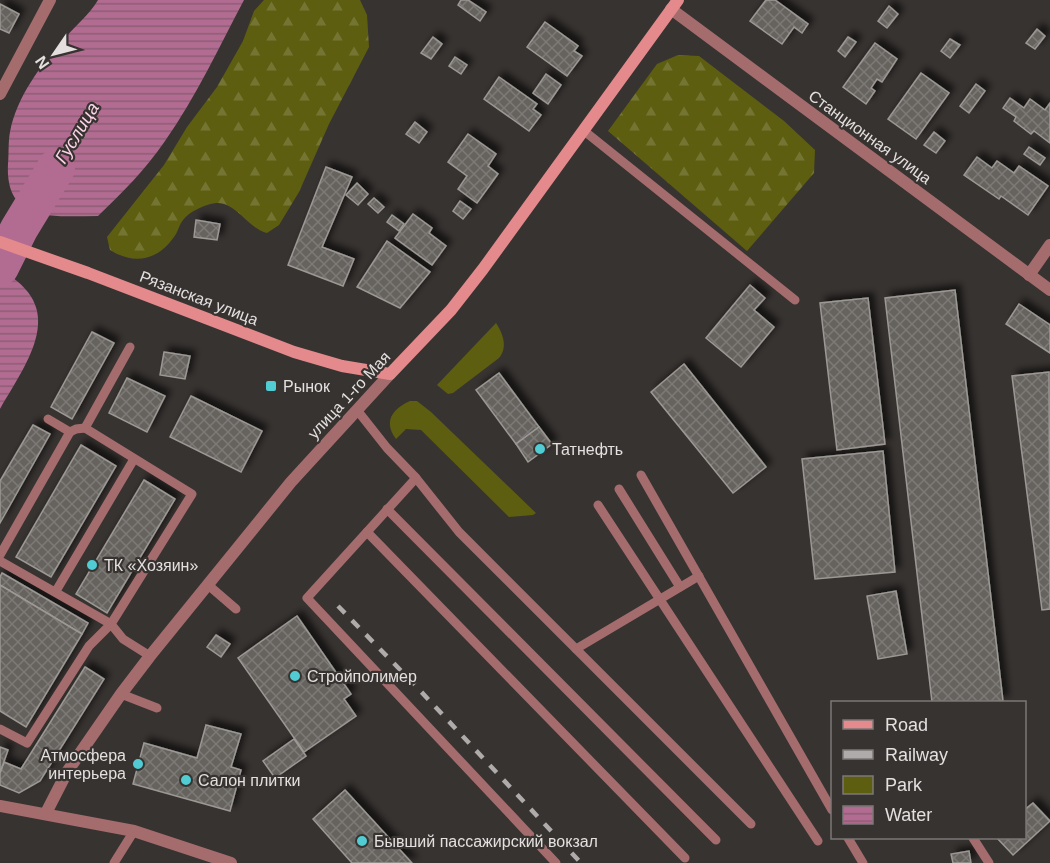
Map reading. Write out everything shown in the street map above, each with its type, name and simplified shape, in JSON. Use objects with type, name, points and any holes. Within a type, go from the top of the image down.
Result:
[{"type":"main road","name":"улица 1-го Мая","points":[[390,374],[451,310],[483,269],[675,5]]},
{"type":"main road","name":"Рязанская улица","points":[[0,242],[88,273],[294,352],[342,366],[390,374]]},
{"type":"street","points":[[0,94],[50,0]]},
{"type":"street","name":"Станционная улица","points":[[675,5],[1050,290]]},
{"type":"street","points":[[1029,275],[1050,246]]},
{"type":"street","name":"улица 1-го Мая","points":[[46,813],[67,772],[150,656],[291,482],[390,374]]},
{"type":"street","points":[[0,806],[134,831],[231,863]]},
{"type":"lane","points":[[583,130],[795,300]]},
{"type":"lane","points":[[85,428],[129,347]]},
{"type":"lane","points":[[357,410],[459,532],[751,824]]},
{"type":"lane","points":[[48,419],[70,432]]},
{"type":"lane","points":[[0,555],[70,432],[76,429],[85,428],[192,494],[111,624],[89,646],[27,743],[0,729]]},
{"type":"lane","points":[[56,591],[134,459]]},
{"type":"lane","points":[[641,475],[831,808]]},
{"type":"lane","points":[[416,478],[307,598],[556,863]]},
{"type":"lane","points":[[619,489],[680,587]]},
{"type":"lane","points":[[598,505],[818,841]]},
{"type":"lane","points":[[387,509],[716,840]]},
{"type":"lane","points":[[367,532],[685,858]]},
{"type":"lane","points":[[0,561],[111,624],[123,639],[150,656]]},
{"type":"lane","points":[[576,649],[699,576]]},
{"type":"lane","points":[[207,584],[236,609]]},
{"type":"lane","points":[[121,694],[157,708]]},
{"type":"lane","points":[[114,863],[134,831]]},
{"type":"lane","points":[[849,839],[863,863]]},
{"type":"lane","points":[[975,839],[989,863]]},
{"type":"green space","points":[[264,0],[360,0],[367,15],[369,47],[329,124],[299,192],[279,225],[267,233],[254,226],[229,206],[216,203],[189,214],[167,245],[153,256],[128,258],[110,250],[107,237],[164,165],[187,127],[217,87],[243,41],[254,11]]},
{"type":"green space","points":[[678,55],[699,56],[784,121],[815,150],[814,173],[747,251],[608,131],[657,64]]},
{"type":"green space","points":[[496,323],[504,341],[502,354],[453,393],[448,394],[437,385]]},
{"type":"green space","points":[[410,401],[417,401],[431,412],[536,513],[509,517],[421,430],[406,429],[396,439],[390,427],[391,417],[398,408]]},
{"type":"water","points":[[98,0],[244,0],[187,107],[165,141],[125,190],[98,216],[65,216],[36,212],[24,207],[15,197],[9,183],[9,140],[13,119],[24,94],[39,70]]},
{"type":"water","points":[[0,270],[21,285],[33,300],[38,317],[37,335],[31,353],[0,409]]},
{"type":"building","points":[[461,0],[468,0],[486,12],[480,21],[458,5]]},
{"type":"building","points":[[766,0],[775,0],[808,24],[802,33],[794,27],[782,44],[750,21]]},
{"type":"building","points":[[0,4],[19,14],[9,33],[0,29]]},
{"type":"building","points":[[889,6],[898,14],[887,28],[878,21]]},
{"type":"building","points":[[545,22],[578,46],[574,51],[582,56],[567,76],[527,47]]},
{"type":"building","points":[[1037,29],[1045,36],[1035,49],[1026,43]]},
{"type":"building","points":[[433,37],[442,44],[431,59],[421,53]]},
{"type":"building","points":[[848,37],[856,42],[845,57],[838,51]]},
{"type":"building","points":[[950,39],[960,45],[950,58],[941,51]]},
{"type":"building","points":[[875,43],[897,59],[882,82],[877,79],[871,88],[875,91],[866,104],[843,87]]},
{"type":"building","points":[[455,57],[467,65],[461,74],[449,66]]},
{"type":"building","points":[[921,73],[949,93],[916,139],[888,119]]},
{"type":"building","points":[[546,74],[561,85],[548,104],[533,93]]},
{"type":"building","points":[[499,77],[537,104],[533,109],[541,115],[529,131],[484,99]]},
{"type":"building","points":[[976,84],[985,91],[969,113],[960,106]]},
{"type":"building","points":[[1010,98],[1024,108],[1030,99],[1045,110],[1050,103],[1050,143],[1034,131],[1031,134],[1014,121],[1016,117],[1003,108]]},
{"type":"building","points":[[415,122],[427,132],[419,143],[406,134]]},
{"type":"building","points":[[934,132],[945,141],[936,153],[924,145]]},
{"type":"building","points":[[468,134],[496,154],[488,166],[498,174],[477,203],[458,189],[467,176],[448,162]]},
{"type":"building","points":[[1029,147],[1045,158],[1040,165],[1024,154]]},
{"type":"building","points":[[977,157],[992,168],[997,161],[1014,173],[1019,166],[1048,186],[1028,215],[1001,196],[999,199],[964,175]]},
{"type":"building","points":[[326,167],[352,177],[322,247],[354,259],[343,286],[288,265]]},
{"type":"building","points":[[357,183],[368,194],[358,205],[346,195]]},
{"type":"building","points":[[374,198],[384,207],[378,213],[368,204]]},
{"type":"building","points":[[460,201],[471,209],[463,219],[453,211]]},
{"type":"building","points":[[413,214],[432,228],[429,233],[446,246],[432,265],[395,238]]},
{"type":"building","points":[[392,215],[404,224],[399,231],[387,222]]},
{"type":"building","points":[[196,220],[220,224],[217,240],[194,237]]},
{"type":"building","points":[[387,241],[430,272],[400,308],[357,287]]},
{"type":"building","points":[[750,285],[765,298],[754,310],[774,327],[741,367],[706,338]]},
{"type":"building","points":[[955,290],[1003,701],[932,701],[885,298]]},
{"type":"building","points":[[868,298],[885,444],[837,450],[820,303]]},
{"type":"building","points":[[1019,304],[1050,325],[1050,353],[1006,324]]},
{"type":"building","points":[[92,332],[114,343],[72,419],[51,407]]},
{"type":"building","points":[[164,352],[190,356],[185,379],[160,375]]},
{"type":"building","points":[[684,364],[766,467],[733,493],[651,392]]},
{"type":"building","points":[[1049,372],[1050,609],[1042,610],[1012,376]]},
{"type":"building","points":[[499,373],[539,427],[516,444],[476,390]]},
{"type":"building","points":[[127,378],[165,396],[147,432],[109,413]]},
{"type":"building","points":[[191,396],[262,431],[241,472],[170,437]]},
{"type":"building","points":[[33,425],[50,434],[0,523],[0,481]]},
{"type":"building","points":[[539,427],[552,444],[528,462],[516,444]]},
{"type":"building","points":[[81,445],[116,466],[51,577],[16,557]]},
{"type":"building","points":[[883,451],[895,572],[815,579],[802,459]]},
{"type":"building","points":[[144,480],[175,499],[107,613],[76,594]]},
{"type":"building","points":[[2,573],[88,623],[82,634],[0,585]]},
{"type":"building","points":[[0,585],[82,634],[26,727],[0,711]]},
{"type":"building","points":[[896,591],[907,654],[878,659],[867,596]]},
{"type":"building","name":"Стройполимер","points":[[297,616],[351,694],[344,699],[356,716],[304,752],[238,658]]},
{"type":"building","points":[[216,635],[230,644],[221,657],[207,647]]},
{"type":"building","points":[[85,667],[104,679],[40,781],[19,793],[0,785],[0,773],[4,762],[21,769]]},
{"type":"building","points":[[206,725],[241,734],[231,767],[241,770],[230,811],[133,784],[144,743],[197,758]]},
{"type":"building","points":[[294,739],[306,756],[275,778],[263,761]]},
{"type":"building","points":[[0,747],[8,750],[0,773]]},
{"type":"building","name":"Бывший пассажирский вокзал","points":[[345,790],[412,863],[352,863],[313,819]]},
{"type":"building","points":[[1033,803],[1050,821],[1013,855],[998,839],[1026,839],[1026,808]]},
{"type":"building","points":[[969,851],[971,863],[953,863],[951,854]]},
{"type":"waterway","name":"Гуслица","points":[[0,267],[19,229],[56,168]]},
{"type":"railway","points":[[338,606],[581,863]]},
{"type":"place","name":"Рынок","points":[[271,386]]},
{"type":"place","name":"Татнефть","points":[[540,449]]},
{"type":"place","name":"ТК «Хозяин»","points":[[92,565]]},
{"type":"place","name":"Стройполимер","points":[[295,676]]},
{"type":"place","name":"Атмосфера интерьера","points":[[138,764]]},
{"type":"place","name":"Салон плитки","points":[[186,780]]},
{"type":"place","name":"Бывший пассажирский вокзал","points":[[362,841]]}]
